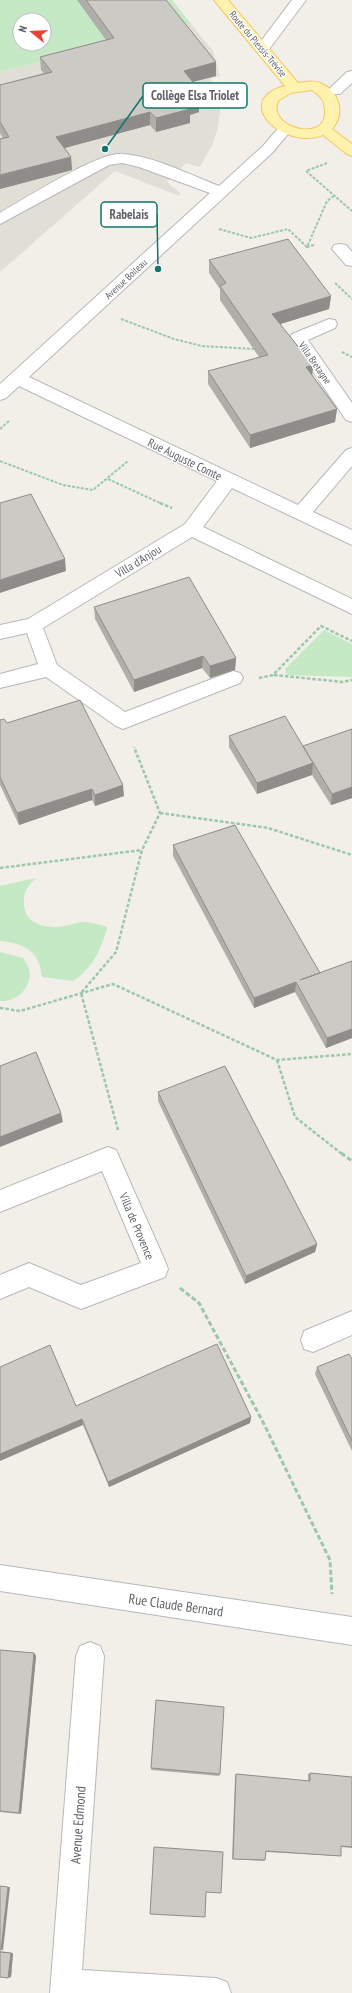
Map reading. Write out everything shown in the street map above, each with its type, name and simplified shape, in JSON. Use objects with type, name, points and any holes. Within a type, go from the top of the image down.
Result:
[{"type":"main road","name":"Route du Plessis-Trévise","points":[[221,0],[294,87]]},
{"type":"main road","points":[[345,124],[328,132],[312,134],[296,133],[285,129],[276,123],[271,117],[269,109],[270,102],[276,96],[294,87],[315,86],[334,91],[347,100]]},
{"type":"main road","points":[[328,132],[352,151]]},
{"type":"street","points":[[262,49],[291,4]]},
{"type":"street","points":[[334,91],[352,74]]},
{"type":"street","name":"Avenue Boileau","points":[[0,394],[268,149],[285,129]]},
{"type":"street","points":[[0,219],[104,161],[122,158],[144,163],[221,192]]},
{"type":"street","points":[[340,248],[352,261]]},
{"type":"street","name":"Villa Bretagne","points":[[329,324],[298,338],[352,416]]},
{"type":"street","name":"Rue Auguste Comte","points":[[18,379],[352,538]]},
{"type":"street","points":[[301,514],[352,454]]},
{"type":"street","name":"Villa d'Anjou","points":[[0,632],[33,625],[191,529],[228,480]]},
{"type":"street","points":[[191,529],[352,607]]},
{"type":"street","points":[[33,625],[49,669],[123,721],[233,678]]},
{"type":"street","points":[[0,680],[49,669]]},
{"type":"street","points":[[0,1201],[108,1158]]},
{"type":"street","name":"Villa de Provence","points":[[0,1287],[29,1276],[81,1297],[156,1269],[108,1158]]},
{"type":"street","points":[[313,1340],[352,1323]]},
{"type":"street","name":"Rue Claude Bernard","points":[[0,1578],[343,1629]]},
{"type":"street","name":"Avenue Edmond","points":[[65,1989],[90,1656]]},
{"type":"street","points":[[65,1989],[216,1993]]},
{"type":"path","points":[[306,172],[352,211]]},
{"type":"path","points":[[307,247],[327,201],[334,196]]},
{"type":"path","points":[[215,228],[251,238],[288,229],[307,247]]},
{"type":"path","points":[[307,247],[315,245]]},
{"type":"path","points":[[119,318],[174,339],[202,346],[307,352],[332,349],[352,357]]},
{"type":"path","points":[[0,461],[63,485],[94,490],[108,479],[147,440]]},
{"type":"path","points":[[108,479],[175,510],[191,529]]},
{"type":"path","points":[[273,675],[321,626],[352,641]]},
{"type":"path","points":[[259,678],[273,675],[343,682],[352,680]]},
{"type":"path","points":[[81,993],[116,952],[142,850],[160,813],[123,721]]},
{"type":"path","points":[[160,813],[268,828],[352,855]]},
{"type":"path","points":[[0,868],[142,850]]},
{"type":"path","points":[[0,1008],[20,1011],[113,984],[277,1060],[352,1054]]},
{"type":"path","points":[[81,993],[120,1134],[108,1158]]},
{"type":"path","points":[[277,1060],[295,1117],[352,1161]]},
{"type":"path","points":[[156,1269],[199,1303],[263,1422],[330,1560],[343,1629]]},
{"type":"shaded area","points":[[191,24],[213,51],[220,76],[210,79],[221,92],[212,94],[221,105],[218,127],[213,143],[200,167],[186,163],[167,182],[180,193],[179,196],[115,171],[0,272],[0,72]]},
{"type":"green space","points":[[0,0],[172,0],[191,24],[0,72]]},
{"type":"green space","points":[[324,630],[352,644],[352,677],[287,675],[285,669]]},
{"type":"green space","points":[[36,878],[26,890],[24,896],[25,912],[33,921],[38,924],[52,927],[83,922],[107,927],[99,951],[95,958],[86,971],[73,981],[42,977],[38,960],[29,950],[17,944],[0,941],[0,886]]},
{"type":"green space","points":[[0,952],[23,958],[29,968],[30,975],[29,981],[22,992],[18,996],[6,1001],[0,1001]]},
{"type":"building","points":[[86,0],[166,0],[216,62],[184,71],[201,92],[195,93],[199,99],[185,103],[190,109],[156,118],[150,112],[56,137],[71,157],[0,175],[0,139],[9,137],[0,122],[0,85],[52,72],[40,57],[114,38]]},
{"type":"building","points":[[288,239],[331,296],[272,314],[313,365],[306,367],[337,409],[250,435],[208,371],[268,355],[220,286],[226,283],[209,260]]},
{"type":"building","points":[[31,494],[65,559],[0,580],[0,503]]},
{"type":"building","points":[[189,577],[236,658],[210,666],[203,656],[134,680],[94,607]]},
{"type":"building","points":[[80,700],[123,785],[95,795],[92,789],[17,813],[0,777],[0,720],[4,719],[7,723]]},
{"type":"building","points":[[285,716],[313,763],[257,783],[229,736]]},
{"type":"building","points":[[352,729],[352,787],[332,794],[303,746]]},
{"type":"building","points":[[235,825],[320,973],[352,961],[352,1029],[327,1038],[296,982],[254,998],[173,845]]},
{"type":"building","points":[[36,1052],[61,1113],[0,1137],[0,1066]]},
{"type":"building","points":[[225,1066],[317,1244],[246,1276],[158,1092]]},
{"type":"building","points":[[217,1344],[251,1417],[108,1482],[82,1419],[0,1454],[0,1367],[50,1345],[76,1406]]},
{"type":"building","points":[[349,1354],[352,1359],[352,1441],[317,1367]]},
{"type":"building","points":[[0,1650],[34,1653],[19,1813],[0,1811]]},
{"type":"building","points":[[156,1700],[224,1707],[220,1774],[151,1768]]},
{"type":"building","points":[[310,1773],[352,1777],[352,1847],[341,1846],[341,1856],[266,1851],[265,1860],[233,1859],[236,1774],[310,1781]]},
{"type":"building","points":[[154,1847],[223,1852],[221,1893],[206,1892],[205,1917],[150,1914]]},
{"type":"building","points":[[0,1886],[8,1887],[1,1950],[0,1950]]},
{"type":"building","points":[[0,1952],[11,1953],[8,1978],[0,1977]]},
{"type":"place","name":"Collège Elsa Triolet","points":[[105,149]]},
{"type":"place","name":"Rabelais","points":[[158,269]]}]
